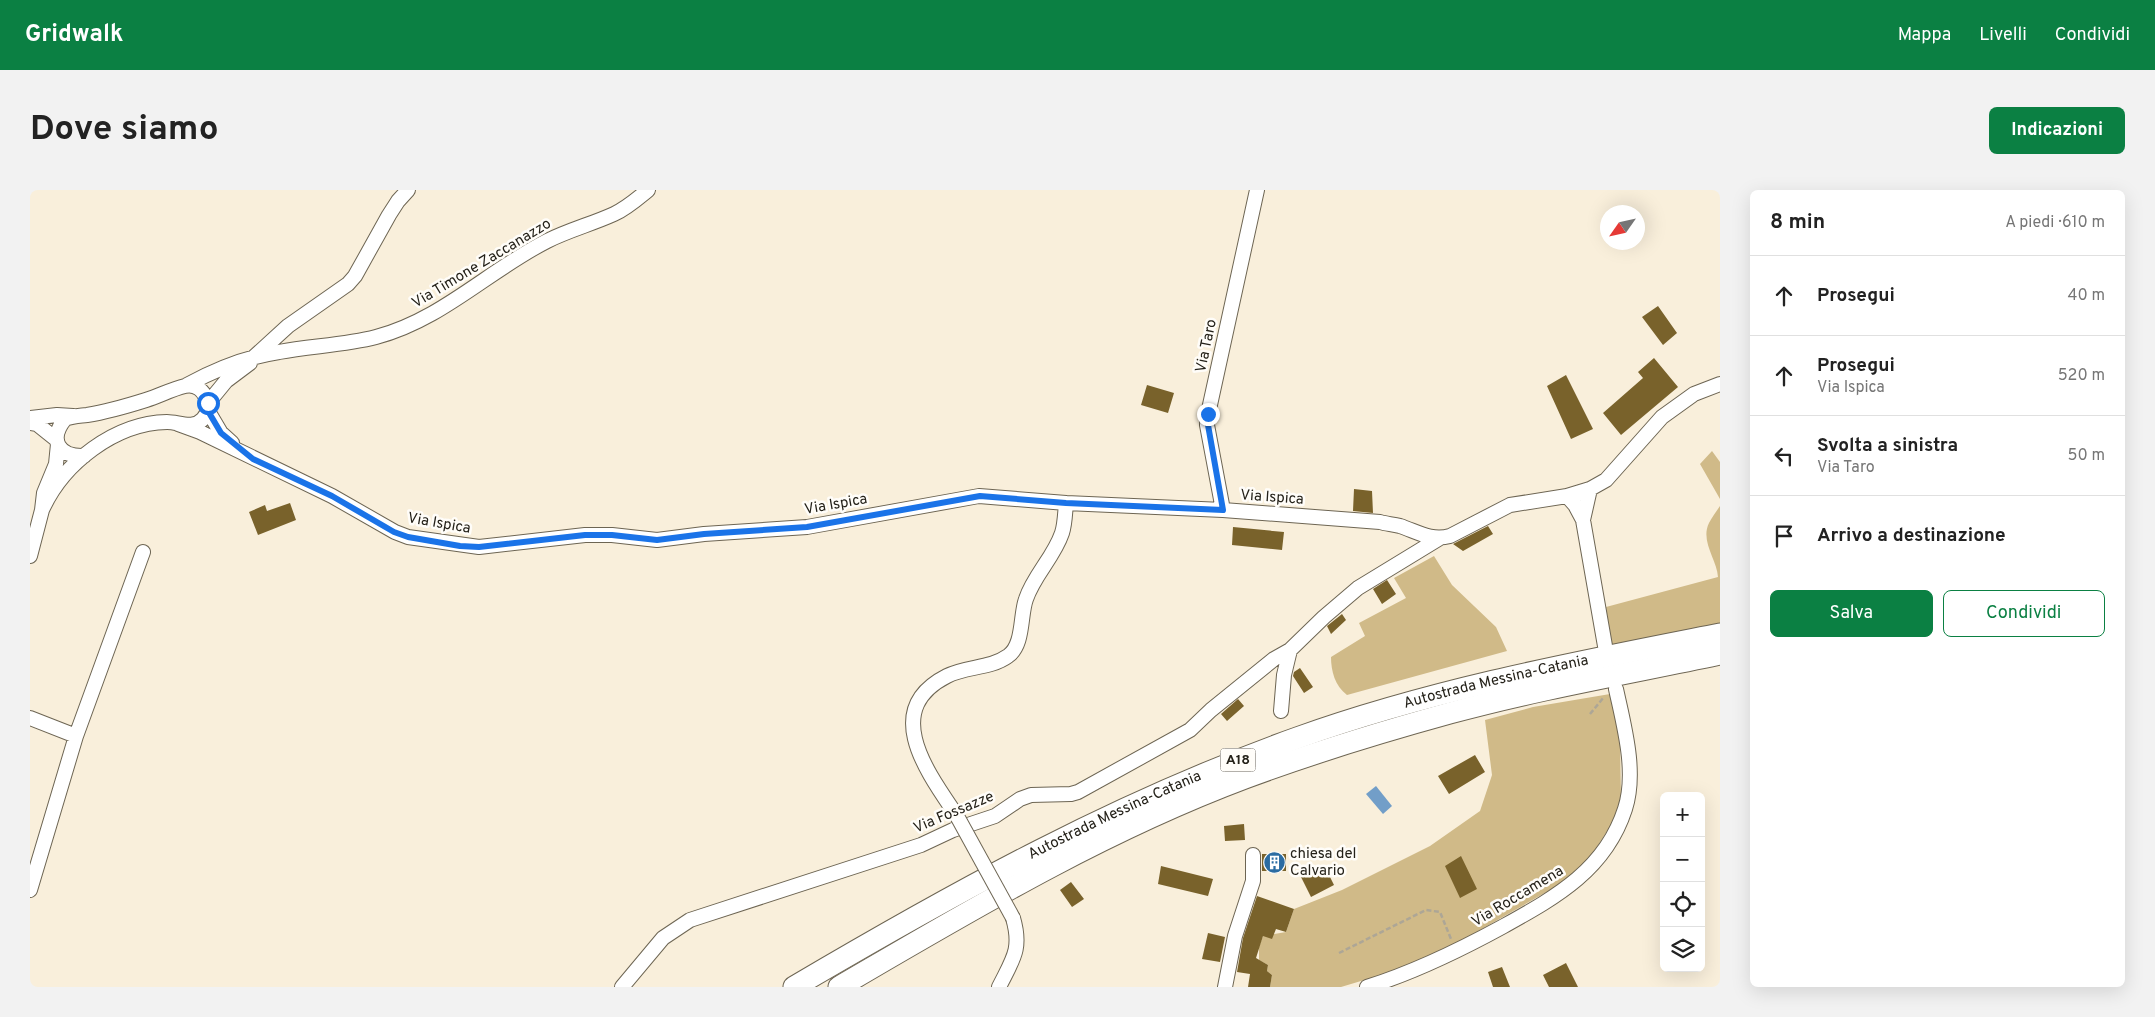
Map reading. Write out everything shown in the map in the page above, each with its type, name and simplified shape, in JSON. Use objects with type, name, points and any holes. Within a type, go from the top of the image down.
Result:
[{"type":"highway","name":"Autostrada Messina-Catania","points":[[794,987],[1055,841],[1163,790],[1236,761],[1299,737],[1445,692],[1720,634]]},
{"type":"highway","name":"Autostrada Messina-Catania","points":[[838,987],[1062,860],[1124,829],[1244,779],[1334,748],[1452,712],[1720,654]]},
{"type":"street","points":[[178,424],[196,424],[203,419],[208,407],[226,381],[260,356],[288,326],[348,284],[355,276],[398,201],[408,190]]},
{"type":"street","name":"Via Timone Zaccanazzo","points":[[260,356],[375,337],[426,318],[519,257],[547,241],[615,214],[648,190]]},
{"type":"street","name":"Via Taro","points":[[1223,510],[1208,425],[1208,414],[1257,190]]},
{"type":"street","points":[[288,326],[292,350]]},
{"type":"street","points":[[30,418],[57,414],[86,415],[146,400],[187,385],[241,360],[260,356]]},
{"type":"street","points":[[1281,711],[1284,675],[1290,650],[1358,588],[1440,538],[1450,536],[1510,505],[1567,496],[1590,489],[1606,480],[1662,417],[1694,394],[1720,384]]},
{"type":"street","points":[[187,385],[197,388],[205,394],[208,407],[221,433],[253,459]]},
{"type":"street","points":[[42,510],[44,492],[56,464],[59,426],[65,419],[74,416]]},
{"type":"street","points":[[30,556],[34,528],[49,495],[84,456],[110,438],[140,426],[168,422],[200,432],[253,459]]},
{"type":"street","points":[[30,423],[37,424],[57,442],[65,453],[72,456],[84,456]]},
{"type":"street","name":"Via Ispica","points":[[253,459],[332,496],[394,532],[408,537],[479,547],[585,535],[612,535],[657,540],[704,534],[807,527],[980,496],[1066,503],[1223,510],[1380,522],[1399,526],[1426,537],[1440,538]]},
{"type":"street","points":[[1583,520],[1590,489]]},
{"type":"street","points":[[1567,496],[1575,505],[1583,520],[1605,646]]},
{"type":"street","points":[[999,987],[1016,952],[1018,936],[1013,918],[915,746],[913,726],[915,707],[922,694],[949,675],[976,669],[1009,655],[1016,644],[1025,601],[1033,581],[1053,551],[1062,533],[1066,503]]},
{"type":"street","points":[[30,890],[76,736],[143,552]]},
{"type":"street","name":"Via Fossazze","points":[[622,987],[663,938],[690,920],[921,845],[952,830],[995,816],[1020,799],[1032,794],[1071,794],[1078,792],[1190,730],[1211,710],[1267,664],[1290,650]]},
{"type":"street","name":"Via Roccamena","points":[[1367,987],[1404,975],[1457,951],[1557,896],[1580,878],[1601,856],[1615,833],[1625,809],[1629,790],[1623,724],[1616,689]]},
{"type":"street","points":[[30,718],[76,736]]},
{"type":"street","points":[[1225,987],[1235,936],[1253,881],[1253,855]]},
{"type":"path","points":[[1590,714],[1605,695],[1616,689]]},
{"type":"path","points":[[1339,953],[1426,910],[1440,912],[1457,951]]},
{"type":"shaded area","points":[[1712,451],[1720,462],[1720,499],[1700,464]]},
{"type":"shaded area","points":[[1720,506],[1720,626],[1612,645],[1606,607],[1718,577],[1706,537],[1709,523]]},
{"type":"shaded area","points":[[1434,556],[1452,585],[1496,627],[1507,651],[1347,695],[1334,678],[1331,657],[1365,636],[1359,623],[1406,598],[1394,578]]},
{"type":"shaded area","points":[[1610,694],[1620,742],[1621,797],[1613,822],[1591,856],[1571,878],[1459,942],[1401,969],[1341,987],[1270,987],[1272,975],[1267,971],[1268,965],[1259,960],[1259,947],[1263,936],[1286,932],[1294,909],[1342,890],[1430,846],[1480,811],[1492,775],[1485,720],[1533,707]]},
{"type":"water","points":[[1376,786],[1392,806],[1383,814],[1366,794]]},
{"type":"building","points":[[1658,306],[1677,333],[1663,345],[1642,317]]},
{"type":"building","points":[[1654,358],[1678,387],[1621,435],[1603,413],[1643,378],[1638,372]]},
{"type":"building","points":[[1566,375],[1593,429],[1571,439],[1547,386]]},
{"type":"building","points":[[1147,385],[1174,393],[1168,413],[1141,405]]},
{"type":"building","points":[[1354,489],[1372,491],[1373,513],[1353,511]]},
{"type":"building","points":[[290,503],[296,520],[258,535],[249,512],[265,505],[267,511]]},
{"type":"building","points":[[1488,526],[1493,534],[1463,551],[1453,544]]},
{"type":"building","points":[[1233,527],[1284,532],[1282,550],[1232,545]]},
{"type":"building","points":[[1387,580],[1396,594],[1382,604],[1373,589]]},
{"type":"building","points":[[1342,614],[1346,620],[1331,634],[1327,626]]},
{"type":"building","points":[[1300,668],[1313,687],[1304,693],[1293,676],[1294,672]]},
{"type":"building","points":[[1238,699],[1244,706],[1227,721],[1221,714]]},
{"type":"building","points":[[1475,755],[1485,772],[1449,794],[1438,776]]},
{"type":"building","points":[[1244,824],[1245,840],[1225,841],[1224,826]]},
{"type":"building","name":"chiesa del Calvario","points":[[1262,854],[1286,854],[1286,871],[1262,871]]},
{"type":"building","points":[[1461,856],[1477,889],[1460,898],[1445,866]]},
{"type":"building","points":[[1324,865],[1334,885],[1311,897],[1301,877]]},
{"type":"building","points":[[1161,866],[1213,879],[1208,896],[1158,884]]},
{"type":"building","points":[[1071,882],[1084,899],[1072,907],[1060,890]]},
{"type":"building","points":[[1257,896],[1294,909],[1286,932],[1276,929],[1272,939],[1263,936],[1256,958],[1268,965],[1267,971],[1272,975],[1270,987],[1248,987],[1250,974],[1237,972],[1243,938]]},
{"type":"building","points":[[1208,933],[1225,937],[1220,962],[1202,959]]},
{"type":"building","points":[[1566,963],[1578,987],[1549,987],[1543,975]]},
{"type":"building","points":[[1502,967],[1510,987],[1493,987],[1488,972]]},
{"type":"place","name":"chiesa del Calvario","points":[[1274,863]]},
{"type":"route","points":[[208,403],[208,411],[221,433],[253,459],[332,496],[394,532],[408,537],[460,546],[479,547],[585,535],[612,535],[657,540],[704,534],[807,527],[980,496],[1066,503],[1223,510],[1208,425],[1208,414]]}]
